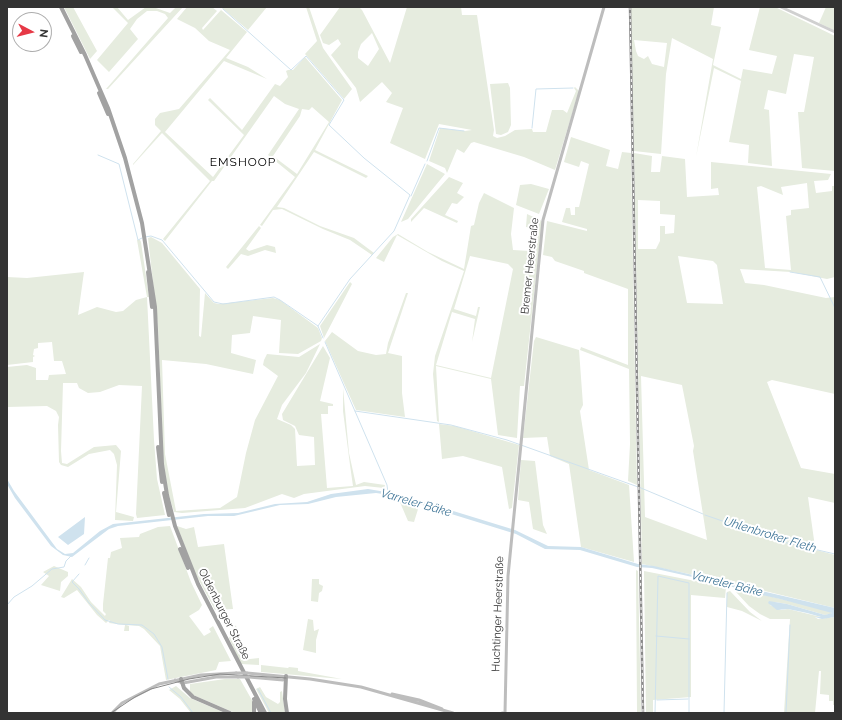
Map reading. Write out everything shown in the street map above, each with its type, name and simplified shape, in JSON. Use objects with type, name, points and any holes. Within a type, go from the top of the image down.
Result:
[{"type":"highway","points":[[58,7],[90,71],[110,119],[129,181],[143,235]]},
{"type":"highway","points":[[61,7],[85,55],[110,112],[132,181],[155,307],[162,464],[173,524]]},
{"type":"highway","name":"Oldenburger Straße","points":[[173,524],[192,578],[261,713]]},
{"type":"highway","name":"Oldenburger Straße","points":[[173,524],[198,584],[265,713]]},
{"type":"highway","points":[[286,676],[285,699],[287,713]]},
{"type":"highway","points":[[182,681],[187,692],[193,697],[230,713]]},
{"type":"highway","points":[[254,713],[255,700]]},
{"type":"main road","name":"Bremer Heerstraße","points":[[511,533],[544,215],[604,7]]},
{"type":"main road","name":"Huchtinger Heerstraße","points":[[504,713],[506,603],[511,533]]},
{"type":"main road","points":[[112,713],[121,703],[159,684],[175,680],[182,681],[214,673],[283,680],[286,676]]},
{"type":"main road","points":[[237,675],[247,673],[286,676],[334,683],[384,693],[417,704],[453,713]]},
{"type":"street","points":[[781,7],[835,32]]},
{"type":"shaded area","points":[[64,7],[73,7],[97,51],[90,59]]},
{"type":"shaded area","points":[[112,7],[117,7],[128,20],[146,7],[153,7],[170,13],[176,7],[183,7],[108,89],[106,89],[168,18],[165,14],[157,11],[147,11],[137,19],[130,29],[138,39],[109,72],[97,60],[128,23]]},
{"type":"shaded area","points":[[187,7],[212,7],[217,11],[202,28],[203,30],[221,10],[247,32],[226,58],[248,67],[267,79],[224,61],[165,132],[213,177],[244,135],[208,100],[210,98],[242,130],[275,84],[280,86],[288,77],[286,71],[293,70],[305,57],[342,100],[315,150],[368,176],[366,178],[314,152],[277,207],[284,208],[320,226],[354,238],[374,253],[372,255],[350,240],[282,209],[273,210],[262,226],[260,225],[295,177],[268,155],[299,109],[285,104],[274,96],[214,181],[212,181],[165,241],[163,239],[210,181],[162,133],[133,164],[161,131],[155,125],[155,119],[160,113],[179,109],[230,50],[209,41],[195,28],[177,19]],"holes":[[[312,107],[329,122],[297,174],[273,156],[300,116],[302,109],[309,110]]]},
{"type":"shaded area","points":[[267,7],[248,30],[222,8]]},
{"type":"shaded area","points":[[306,7],[309,7],[323,48],[352,89],[344,99],[305,54],[317,41]]},
{"type":"shaded area","points":[[340,7],[359,7],[390,63],[407,7],[461,7],[462,15],[477,15],[494,130],[493,136],[497,138],[505,136],[515,130],[532,129],[533,132],[546,132],[552,110],[563,110],[567,113],[576,91],[574,88],[575,87],[579,91],[555,170],[524,157],[474,142],[471,143],[464,153],[457,149],[447,173],[445,168],[429,161],[440,128],[465,131],[472,130],[439,124],[425,159],[390,143],[403,108],[386,102],[392,93],[382,82],[360,102],[356,88],[331,55],[341,44],[338,39],[329,45],[323,43],[320,35]],"holes":[[[372,33],[379,49],[368,66],[358,58],[358,52],[361,44]]]},
{"type":"shaded area","points":[[631,7],[714,7],[711,25],[721,27],[713,65],[741,79],[743,69],[772,74],[777,56],[749,50],[760,7],[775,7],[835,36],[835,171],[802,168],[798,112],[804,112],[814,57],[794,54],[786,94],[768,90],[764,109],[769,110],[772,166],[748,163],[749,145],[729,142],[741,81],[714,68],[696,157],[713,59],[672,38],[666,74],[661,154],[634,151]],"holes":[[[634,40],[667,43],[664,67],[652,64],[648,56],[644,59],[638,56]]]},
{"type":"shaded area","points":[[826,7],[835,7],[835,31],[819,23]]},
{"type":"shaded area","points":[[508,83],[510,88],[511,125],[508,132],[501,135],[496,134],[490,84]]},
{"type":"shaded area","points":[[571,137],[610,150],[606,166],[618,169],[622,152],[631,153],[637,485],[628,481],[630,444],[629,369],[580,350],[581,347],[628,365],[628,289],[555,261],[552,257],[543,255],[547,221],[587,231],[587,229],[562,222],[566,208],[570,208],[571,215],[575,215],[575,207],[579,207],[589,164],[581,161],[579,167],[564,162]]},
{"type":"shaded area","points":[[634,153],[652,156],[651,172],[660,172],[662,156],[685,159],[687,197],[719,195],[718,188],[711,189],[711,162],[831,174],[828,180],[814,181],[816,193],[832,191],[832,186],[835,186],[835,277],[827,279],[791,272],[740,269],[745,283],[764,285],[826,298],[835,297],[835,394],[772,380],[767,382],[801,468],[835,474],[835,503],[808,497],[815,547],[783,541],[835,555],[835,608],[736,584],[642,564]],"holes":[[[807,183],[809,208],[791,210],[791,215],[786,216],[791,270],[765,268],[757,187],[761,186],[783,195],[781,187]],[[638,200],[660,201],[660,214],[675,215],[674,233],[665,234],[665,226],[660,226],[660,241],[656,249],[638,249]],[[678,256],[713,261],[717,265],[723,304],[687,303]],[[641,376],[682,385],[694,446],[693,451],[707,540],[645,517]]]},
{"type":"shaded area","points":[[427,164],[445,174],[408,219],[401,222]]},
{"type":"shaded area","points":[[449,177],[463,183],[457,193],[464,197],[457,204],[452,203],[445,215],[458,221],[457,223],[424,208],[411,222],[411,219]]},
{"type":"shaded area","points":[[531,184],[549,189],[539,214],[516,205],[520,185]]},
{"type":"shaded area","points":[[484,193],[514,208],[511,234],[513,250],[530,251],[532,228],[526,227],[527,214],[542,221],[524,386],[520,386],[517,438],[498,435],[491,379],[436,366],[439,422],[437,421],[433,374],[435,356],[464,271],[442,261],[397,235],[384,262],[376,258],[393,237],[398,234],[428,252],[464,269],[471,226],[474,225],[479,203]],"holes":[[[470,256],[508,264],[513,269],[491,378],[436,365],[452,312],[475,319],[472,342],[480,307],[478,307],[476,316],[454,309]]]},
{"type":"shaded area","points":[[259,226],[261,228],[246,249],[249,251],[267,245],[275,247],[276,253],[265,250],[248,256],[241,254],[228,269],[226,267]]},
{"type":"shaded area","points":[[151,237],[162,243],[200,289],[199,336],[201,337],[205,293],[214,303],[219,304],[273,298],[280,300],[318,328],[322,338],[321,341],[298,354],[279,353],[281,320],[253,316],[250,333],[232,335],[231,353],[256,360],[253,374],[206,364],[162,360],[165,454],[176,511],[220,508],[237,497],[246,453],[255,420],[278,376],[263,365],[267,354],[299,357],[320,344],[306,373],[282,405],[277,419],[291,425],[295,429],[297,466],[315,465],[314,437],[299,435],[295,426],[283,420],[282,414],[323,346],[330,358],[320,401],[333,404],[333,406],[328,406],[328,414],[321,414],[327,488],[353,486],[343,411],[343,388],[349,453],[356,485],[364,482],[385,485],[384,488],[365,486],[304,494],[294,498],[282,494],[245,508],[182,513],[174,512],[167,489],[163,457],[158,326],[148,238]]},
{"type":"shaded area","points":[[137,240],[140,240],[141,242],[149,297],[147,297]]},
{"type":"shaded area","points":[[84,272],[78,315],[97,307],[116,312],[123,311],[136,300],[147,297],[157,479],[165,515],[137,518],[136,514],[142,386],[119,385],[100,392],[88,393],[79,388],[77,383],[63,383],[62,463],[67,464],[94,447],[116,445],[121,451],[116,512],[134,517],[133,521],[115,520],[117,465],[114,454],[110,450],[89,454],[68,467],[61,465],[59,462],[59,417],[56,411],[47,406],[7,407],[7,367],[27,365],[36,368],[36,380],[48,380],[49,375],[66,374],[62,361],[54,361],[52,342],[38,343],[38,348],[34,349],[33,355],[35,356],[33,357],[33,362],[7,365],[7,277],[27,278]]},
{"type":"shaded area","points":[[350,282],[352,284],[324,338],[320,326]]},
{"type":"shaded area","points":[[406,293],[408,293],[388,353],[402,356],[402,393],[405,417],[356,410],[325,341],[332,332],[358,351],[376,355],[386,354],[388,343]]},
{"type":"shaded area","points":[[536,337],[579,350],[583,405],[580,411],[589,470],[629,485],[634,562],[581,547],[569,464],[550,456],[547,437],[523,438],[534,341]]},
{"type":"shaded area","points":[[439,424],[455,426],[519,445],[512,508],[509,509],[502,467],[463,456],[442,459]]},
{"type":"shaded area","points":[[521,460],[535,461],[543,525],[547,534],[533,529],[529,502],[518,500]]},
{"type":"shaded area","points":[[399,500],[419,506],[414,522],[408,521]]},
{"type":"shaded area","points":[[170,526],[191,582],[202,605],[199,610],[189,616],[204,636],[211,632],[209,629],[213,626],[231,661],[219,662],[216,670],[166,680],[160,646],[144,629],[139,626],[126,625],[129,626],[129,631],[124,631],[125,625],[109,623],[109,620],[106,623],[97,615],[77,590],[64,598],[61,597],[72,579],[81,587],[91,602],[105,616],[106,614],[103,611],[103,604],[108,558],[110,558],[111,552],[122,548],[120,538],[139,537],[140,534],[158,527]]},
{"type":"shaded area","points":[[177,526],[186,529],[194,527],[198,547],[224,544],[233,609],[215,610],[194,571]]},
{"type":"shaded area","points":[[54,566],[68,572],[68,576],[61,582],[60,591],[41,585],[49,576],[43,572]]},
{"type":"shaded area","points":[[636,570],[638,571],[641,713],[637,713]]},
{"type":"shaded area","points":[[644,571],[726,587],[725,598],[691,595],[691,697],[653,700],[653,713],[646,713]]},
{"type":"shaded area","points":[[312,579],[319,579],[319,584],[323,586],[322,591],[319,593],[318,602],[311,601]]},
{"type":"shaded area","points":[[736,587],[753,593],[831,611],[831,614],[825,615],[787,604],[775,602],[770,605],[781,610],[788,609],[821,617],[815,617],[818,619],[835,617],[835,705],[833,705],[833,701],[829,701],[829,695],[820,694],[821,671],[819,671],[815,713],[784,713],[790,619],[770,619],[760,614],[749,606],[736,592],[734,589]]},
{"type":"shaded area","points":[[730,591],[750,612],[762,621],[742,611],[727,607],[727,592]]},
{"type":"shaded area","points":[[308,619],[313,620],[314,631],[319,629],[316,640],[316,653],[303,650]]},
{"type":"shaded area","points":[[236,625],[241,660],[259,658],[259,665],[241,664],[229,638]]},
{"type":"shaded area","points":[[261,665],[298,668],[298,671],[342,679],[261,672]]},
{"type":"shaded area","points":[[225,679],[240,679],[253,702],[252,713],[235,713],[191,694],[190,692],[190,684]]},
{"type":"shaded area","points":[[176,686],[190,698],[225,713],[191,713],[180,699],[169,690]]},
{"type":"shaded area","points":[[260,687],[266,697],[278,704],[280,702],[280,692],[282,691],[285,713],[269,713],[256,689]]},
{"type":"water","name":"Varreler Bäke","points":[[7,479],[14,491],[57,549],[65,554],[73,553],[100,531],[113,524],[204,514],[238,513],[275,504],[307,502],[331,494],[368,489],[398,494],[515,530],[548,546],[581,547],[638,564],[654,566],[835,608],[835,617],[822,619],[815,617],[821,617],[788,609],[777,610],[768,603],[769,601],[787,604],[825,615],[832,613],[719,583],[652,568],[637,567],[580,550],[545,549],[516,534],[390,495],[376,493],[336,497],[308,504],[280,505],[234,516],[208,516],[118,526],[109,529],[72,557],[63,555],[51,546],[15,498],[7,484]]},
{"type":"water","points":[[85,517],[84,534],[68,545],[58,537]]},
{"type":"waterway","points":[[223,9],[291,70],[306,56],[344,100],[329,125],[364,158],[410,195],[394,231],[350,279],[318,326]]},
{"type":"waterway","points":[[532,128],[536,89],[573,88]]},
{"type":"waterway","points":[[427,161],[439,128],[464,131]]},
{"type":"waterway","points":[[98,155],[119,164],[138,240],[142,238]]},
{"type":"waterway","points":[[411,196],[425,164]]},
{"type":"waterway","points":[[145,237],[151,236],[162,240],[214,302],[223,304],[274,297],[318,326],[323,338]]},
{"type":"waterway","points":[[790,272],[820,277],[835,308]]},
{"type":"waterway","name":"Varreler Bäke","points":[[325,342],[387,485],[388,493]]},
{"type":"waterway","points":[[355,411],[451,425],[507,440],[641,488],[703,514]]},
{"type":"waterway","name":"Uhlenbroker Fleth","points":[[705,515],[783,542],[835,554]]},
{"type":"waterway","points":[[7,605],[14,597],[32,586],[52,569],[64,567],[66,561],[72,555]]},
{"type":"waterway","points":[[85,565],[89,558]]},
{"type":"waterway","points":[[79,574],[72,582],[105,620],[118,624],[142,625],[154,634],[162,647],[168,679]]},
{"type":"waterway","name":"Varreler Bäke","points":[[655,713],[658,576],[689,583],[689,713]]},
{"type":"waterway","name":"Varreler Bäke","points":[[724,713],[727,593]]},
{"type":"waterway","points":[[786,713],[790,625]]},
{"type":"waterway","points":[[656,636],[689,639]]},
{"type":"waterway","points":[[169,687],[181,697],[193,713]]},
{"type":"waterway","points":[[258,689],[271,713]]},
{"type":"waterway","points":[[657,700],[688,699]]},
{"type":"tram line","points":[[111,713],[135,697],[151,689],[189,679],[220,674],[286,678]]},
{"type":"railway","points":[[630,7],[643,713]]},
{"type":"district","name":"EMSHOOP","points":[[243,162]]}]
